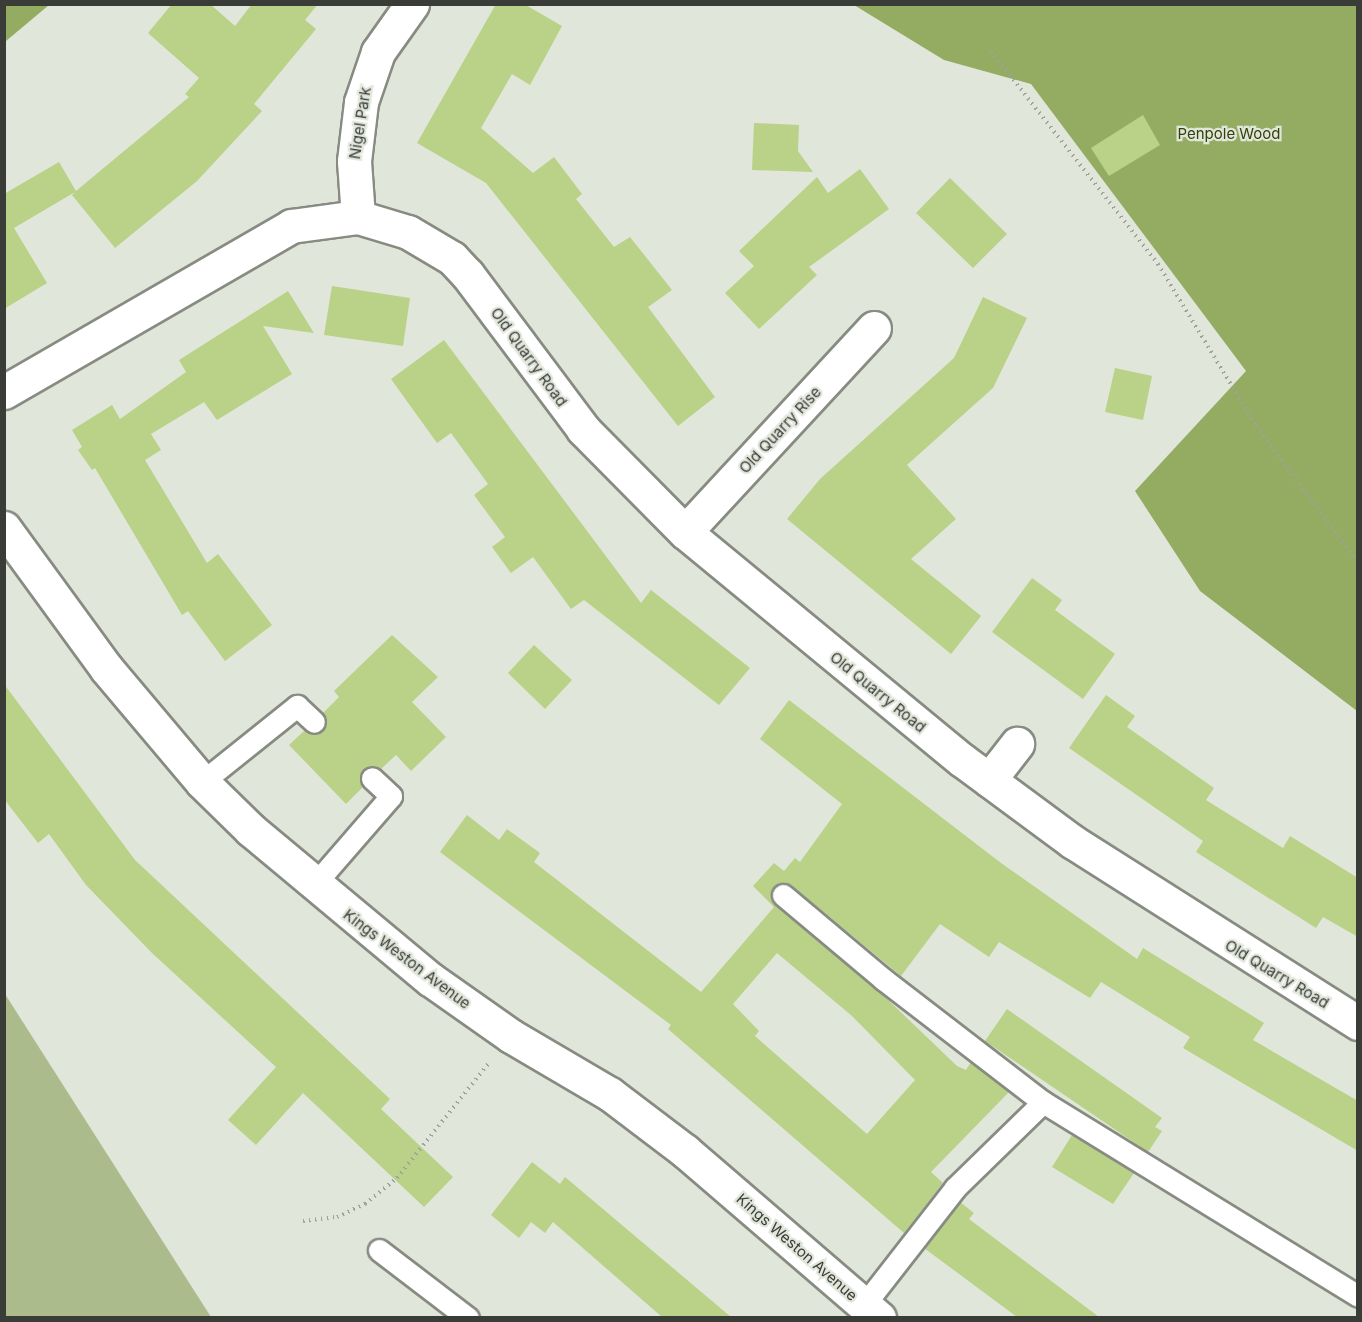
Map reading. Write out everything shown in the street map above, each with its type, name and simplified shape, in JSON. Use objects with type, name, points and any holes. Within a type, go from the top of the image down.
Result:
[{"type":"street","name":"Nigel Park","points":[[358,217],[354,161],[361,102],[378,52],[412,4]]},
{"type":"street","name":"Old Quarry Road","points":[[4,392],[272,235],[312,220],[358,217],[408,232],[452,258],[583,429],[685,532],[989,780],[1159,900],[1358,1023]]},
{"type":"street","name":"Old Quarry Rise","points":[[685,532],[874,328]]},
{"type":"street","name":"Kings Weston Avenue","points":[[4,528],[106,668],[202,782],[313,886],[430,979],[511,1036],[610,1094],[685,1151],[871,1311]]},
{"type":"street","points":[[989,780],[1017,744]]},
{"type":"lane","points":[[202,782],[297,706],[314,722]]},
{"type":"lane","points":[[313,886],[391,796],[372,778]]},
{"type":"lane","points":[[783,895],[883,979],[1043,1102],[1358,1296]]},
{"type":"lane","points":[[871,1311],[955,1188],[1043,1102]]},
{"type":"lane","points":[[379,1250],[468,1317]]},
{"type":"path","points":[[991,51],[1158,264],[1256,426],[1358,563]]},
{"type":"path","points":[[303,1221],[337,1217],[365,1204],[397,1178],[511,1036]]},
{"type":"green space","points":[[5,4],[49,4],[49,5],[6,41]]},
{"type":"green space","name":"Penpole Wood","points":[[854,5],[1357,5],[1357,711],[1200,591],[1135,491],[1246,371],[1031,84],[944,60]]},
{"type":"green space","points":[[5,994],[211,1317],[5,1317]]},
{"type":"building","points":[[172,4],[210,4],[235,26],[252,4],[318,4],[305,20],[316,29],[254,104],[262,111],[197,181],[115,248],[72,195],[75,192],[14,228],[47,283],[4,309],[4,194],[59,162],[76,191],[189,97],[185,94],[199,78],[148,33]]},
{"type":"building","points":[[496,4],[524,4],[562,26],[530,85],[512,74],[481,128],[533,173],[554,157],[582,194],[576,199],[614,247],[630,237],[672,290],[648,307],[715,397],[678,426],[486,183],[417,143]]},
{"type":"building","points":[[1143,115],[1160,145],[1109,176],[1091,148]]},
{"type":"building","points":[[754,123],[799,125],[798,151],[813,172],[752,170]]},
{"type":"building","points":[[860,169],[889,209],[809,267],[817,275],[759,329],[725,293],[754,266],[739,251],[817,177],[828,193]]},
{"type":"building","points":[[950,178],[1007,234],[973,268],[916,213]]},
{"type":"building","points":[[332,286],[410,298],[403,346],[324,335]]},
{"type":"building","points":[[288,291],[314,333],[263,326],[292,374],[217,420],[204,402],[151,434],[161,450],[145,460],[207,563],[218,554],[272,625],[225,661],[188,611],[182,615],[95,468],[92,470],[78,450],[82,447],[72,430],[112,405],[120,419],[186,372],[179,360]]},
{"type":"building","points":[[983,297],[1027,318],[993,388],[907,465],[956,519],[911,559],[981,616],[951,654],[787,519],[820,479],[954,358]]},
{"type":"building","points":[[444,340],[641,603],[651,590],[750,668],[719,705],[584,600],[571,609],[533,557],[511,573],[492,547],[505,537],[474,495],[488,484],[451,433],[437,443],[391,379]]},
{"type":"building","points":[[1115,368],[1152,376],[1143,420],[1105,412]]},
{"type":"building","points":[[1032,578],[1062,600],[1055,610],[1115,654],[1083,699],[992,632]]},
{"type":"building","points":[[392,635],[438,677],[412,702],[446,737],[411,771],[396,755],[381,769],[374,766],[363,769],[360,776],[363,787],[346,804],[289,745],[304,731],[312,734],[324,730],[323,713],[339,697],[334,691]]},
{"type":"building","points":[[534,645],[572,680],[545,709],[508,673]]},
{"type":"building","points":[[4,684],[135,860],[390,1099],[381,1109],[453,1177],[424,1207],[303,1093],[256,1145],[228,1120],[276,1067],[152,953],[86,885],[49,834],[38,843],[4,799]]},
{"type":"building","points":[[1106,695],[1135,716],[1127,727],[1214,788],[1206,800],[1283,848],[1290,836],[1358,878],[1358,937],[1323,917],[1316,928],[1196,852],[1203,841],[1069,748]]},
{"type":"building","points":[[789,700],[1001,863],[1137,959],[1143,948],[1264,1023],[1253,1040],[1358,1101],[1358,1151],[1183,1048],[1190,1037],[1101,982],[1090,998],[999,942],[989,957],[940,924],[901,976],[791,885],[779,883],[771,892],[775,905],[885,997],[957,1066],[966,1070],[971,1062],[1009,1092],[931,1172],[943,1183],[904,1233],[668,1029],[671,1025],[440,852],[467,815],[499,840],[507,829],[540,853],[534,862],[701,992],[774,907],[753,886],[774,863],[784,871],[795,858],[800,862],[842,804],[760,739]],"holes":[[[777,953],[852,1016],[915,1080],[867,1134],[755,1036],[759,1031],[733,1004]]]},
{"type":"building","points":[[1007,1009],[1162,1118],[1155,1127],[1162,1131],[1148,1152],[985,1041]]},
{"type":"building","points":[[1072,1135],[1134,1173],[1113,1204],[1052,1167]]},
{"type":"building","points":[[532,1162],[560,1184],[565,1177],[731,1317],[662,1317],[553,1222],[545,1233],[531,1222],[519,1238],[491,1215]]},
{"type":"building","points":[[960,1202],[974,1213],[969,1219],[1099,1317],[1017,1317],[924,1248]]}]
